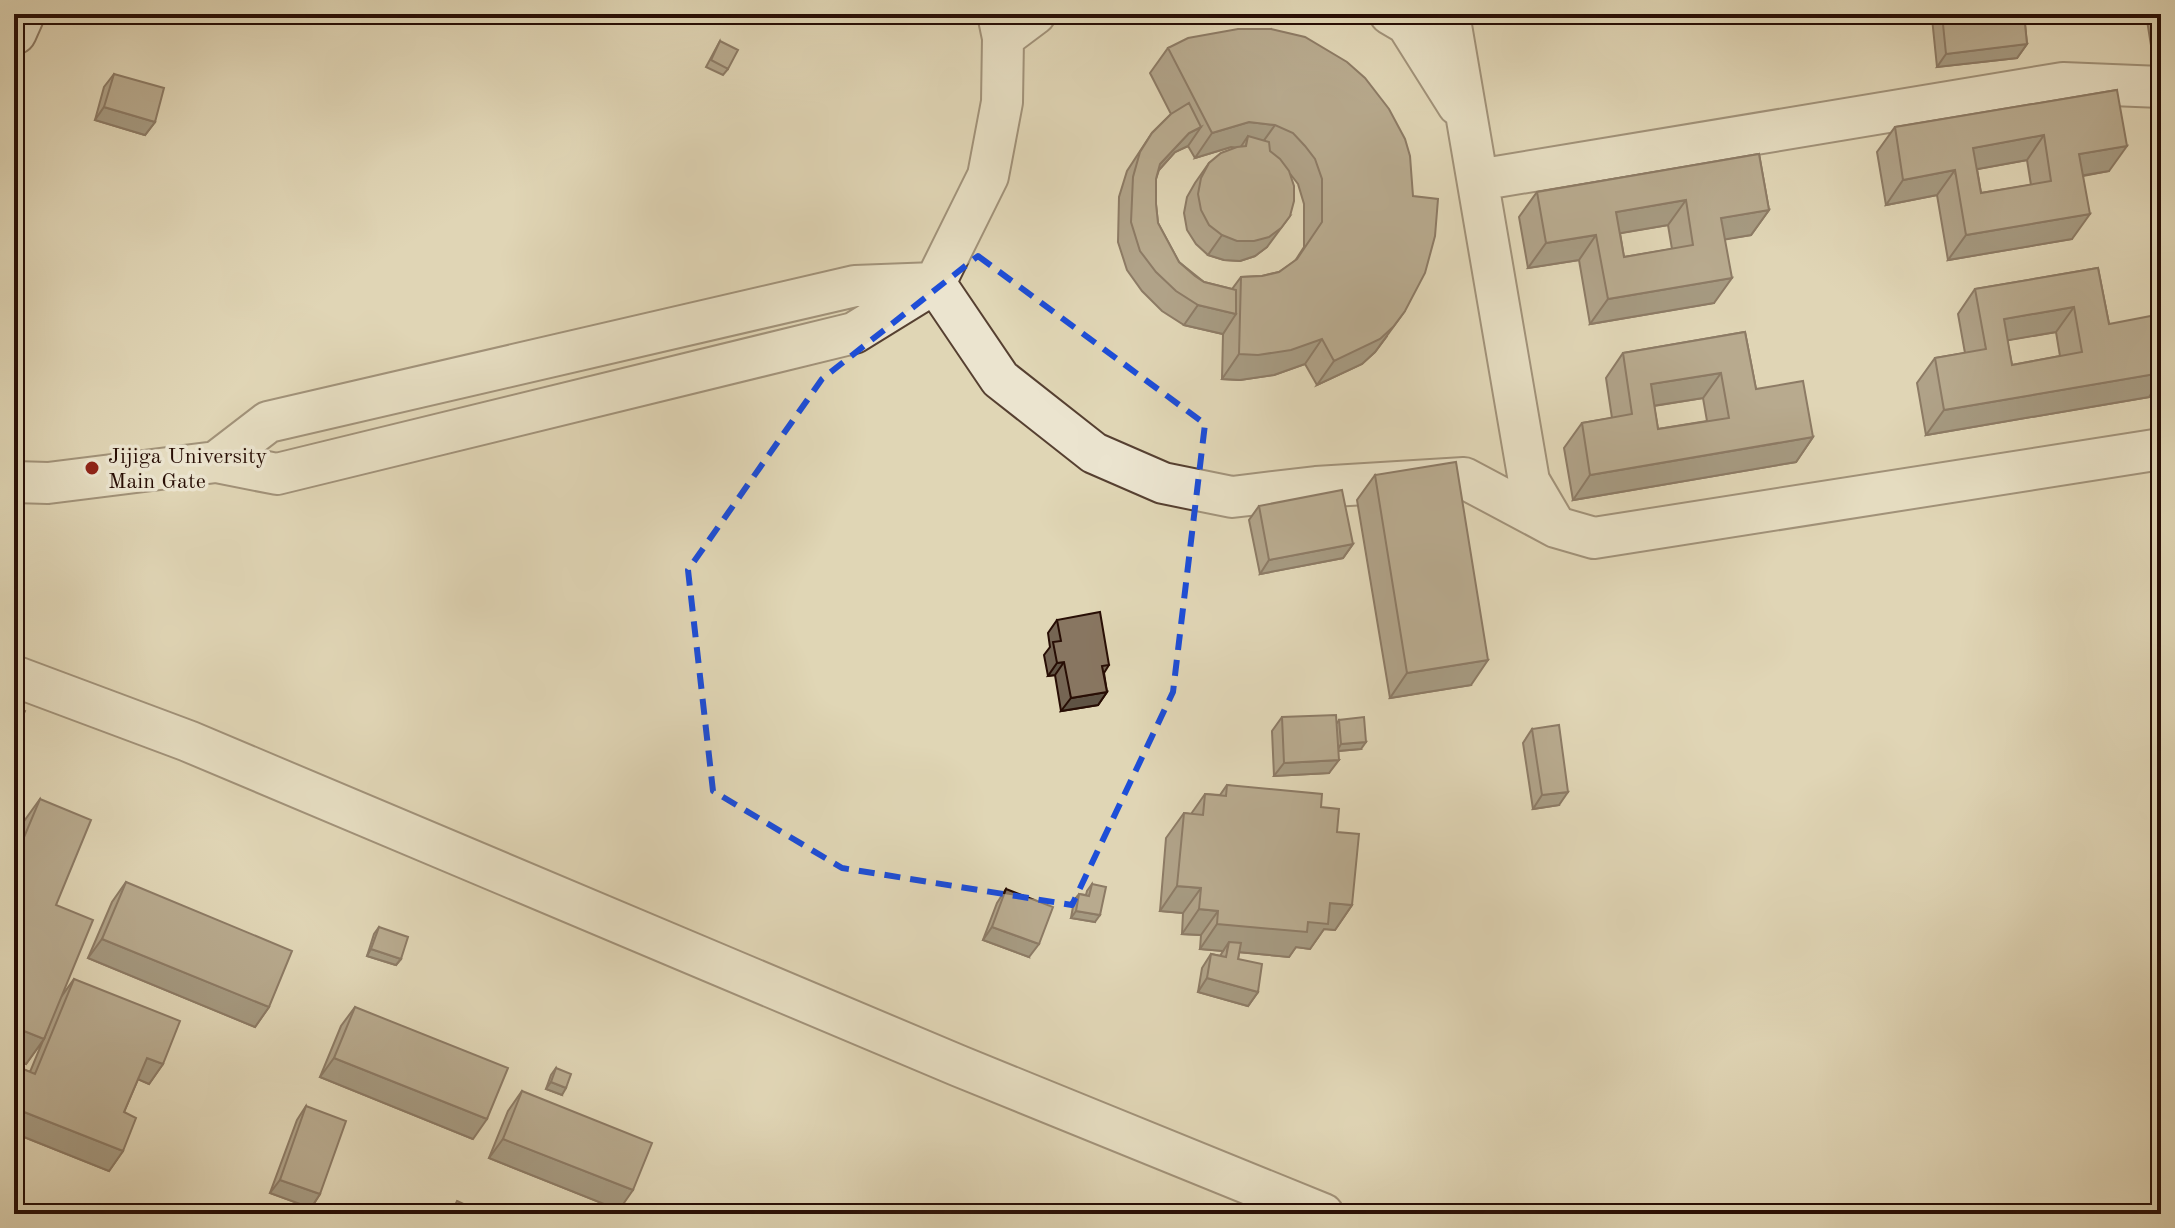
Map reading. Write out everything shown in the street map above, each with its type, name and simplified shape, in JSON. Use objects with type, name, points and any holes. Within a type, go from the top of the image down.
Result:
[{"type":"main road","points":[[14,32],[22,14]]},
{"type":"street","points":[[14,482],[48,483],[216,462],[277,474],[854,333],[935,283],[988,176],[1002,102],[1000,26],[1035,14]]},
{"type":"street","points":[[1390,14],[1407,24],[1468,120]]},
{"type":"street","points":[[1449,14],[1529,481],[1556,527]]},
{"type":"street","points":[[1478,180],[2063,83],[2161,87]]},
{"type":"street","points":[[216,462],[268,422],[855,286],[935,283]]},
{"type":"street","points":[[935,283],[1000,379],[1094,453],[1163,483],[1232,497],[1316,487],[1464,478],[1556,527],[1594,538],[2161,449]]},
{"type":"street","points":[[14,676],[188,741],[959,1066],[1249,1200],[1323,1214]]},
{"type":"highlighted area","points":[[978,256],[1205,424],[1173,692],[1072,905],[842,868],[713,791],[688,570],[822,379]]},
{"type":"building","points":[[1942,14],[2024,14],[2027,44],[1946,54]]},
{"type":"building","points":[[1238,29],[1271,29],[1305,37],[1347,62],[1365,78],[1389,109],[1405,139],[1410,156],[1413,196],[1438,199],[1435,236],[1425,273],[1405,311],[1380,339],[1334,361],[1322,339],[1291,350],[1258,355],[1239,354],[1241,277],[1279,272],[1297,259],[1322,222],[1322,179],[1315,159],[1305,146],[1293,133],[1275,125],[1249,122],[1212,133],[1168,48],[1188,38]]},
{"type":"building","points":[[720,41],[738,50],[728,69],[711,60]]},
{"type":"building","points":[[114,74],[164,88],[155,122],[104,107]]},
{"type":"building","points":[[2117,90],[2127,146],[2079,154],[2090,214],[1966,235],[1955,170],[1903,180],[1895,127]],"holes":[[[2044,135],[2051,181],[1981,193],[1973,148]]]},
{"type":"building","points":[[1189,103],[1201,127],[1189,133],[1160,164],[1156,179],[1158,223],[1179,262],[1195,276],[1204,282],[1236,290],[1236,314],[1198,305],[1176,291],[1140,251],[1131,222],[1133,177],[1140,152],[1152,133],[1171,114]]},
{"type":"building","points":[[1248,136],[1269,142],[1270,151],[1289,171],[1294,186],[1294,201],[1290,216],[1269,237],[1237,241],[1209,225],[1201,210],[1198,194],[1201,178],[1209,163],[1221,153],[1246,146]]},
{"type":"building","points":[[1759,154],[1769,210],[1721,218],[1732,278],[1608,299],[1596,235],[1546,243],[1537,192]],"holes":[[[1686,200],[1693,245],[1624,257],[1616,212]]]},
{"type":"building","points":[[2098,268],[2109,324],[2156,315],[2161,342],[2161,373],[1944,410],[1935,358],[1986,349],[1975,289]],"holes":[[[2074,307],[2082,352],[2012,365],[2004,319]]]},
{"type":"building","points":[[1745,332],[1756,389],[1803,381],[1813,437],[1590,475],[1582,423],[1632,414],[1623,353]],"holes":[[[1721,373],[1729,418],[1658,429],[1651,384]]]},
{"type":"building","points":[[1456,462],[1488,660],[1407,673],[1375,475]]},
{"type":"building","points":[[1342,490],[1353,544],[1269,560],[1259,506]]},
{"type":"building","points":[[1100,612],[1109,665],[1102,666],[1107,692],[1071,698],[1064,662],[1057,663],[1053,642],[1061,641],[1057,620]]},
{"type":"building","points":[[14,706],[25,711],[14,735]]},
{"type":"building","points":[[1336,715],[1339,760],[1284,763],[1282,717]]},
{"type":"building","points":[[1364,717],[1366,742],[1341,744],[1339,720]]},
{"type":"building","points":[[1559,725],[1568,792],[1542,795],[1532,729]]},
{"type":"building","points":[[1227,785],[1322,794],[1321,807],[1339,809],[1337,832],[1359,834],[1352,905],[1330,903],[1328,924],[1308,922],[1307,932],[1217,924],[1218,911],[1199,909],[1201,888],[1177,886],[1184,813],[1203,815],[1205,794],[1226,796]]},
{"type":"building","points":[[40,799],[91,820],[56,905],[93,920],[44,1039],[14,1027],[14,861]]},
{"type":"building","points":[[126,882],[292,951],[269,1007],[102,939]]},
{"type":"building","points":[[1092,884],[1106,887],[1100,915],[1076,911],[1079,894],[1089,896]]},
{"type":"building","points":[[1006,889],[1053,907],[1039,944],[992,927]]},
{"type":"building","points":[[379,927],[408,937],[401,959],[371,949]]},
{"type":"building","points":[[1229,942],[1241,943],[1238,959],[1262,964],[1258,992],[1207,978],[1211,954],[1226,957]]},
{"type":"building","points":[[74,979],[180,1021],[163,1064],[147,1058],[124,1112],[136,1118],[123,1151],[14,1108],[14,1091],[23,1069],[35,1074]]},
{"type":"building","points":[[355,1007],[508,1068],[487,1119],[334,1058]]},
{"type":"building","points":[[556,1068],[571,1074],[566,1088],[551,1082]]},
{"type":"building","points":[[522,1091],[652,1143],[633,1190],[503,1139]]},
{"type":"building","points":[[306,1106],[346,1121],[320,1194],[280,1180]]},
{"type":"building","points":[[457,1201],[485,1214],[451,1214]]},
{"type":"place","name":"Jijiga University Main Gate","points":[[92,468]]}]
